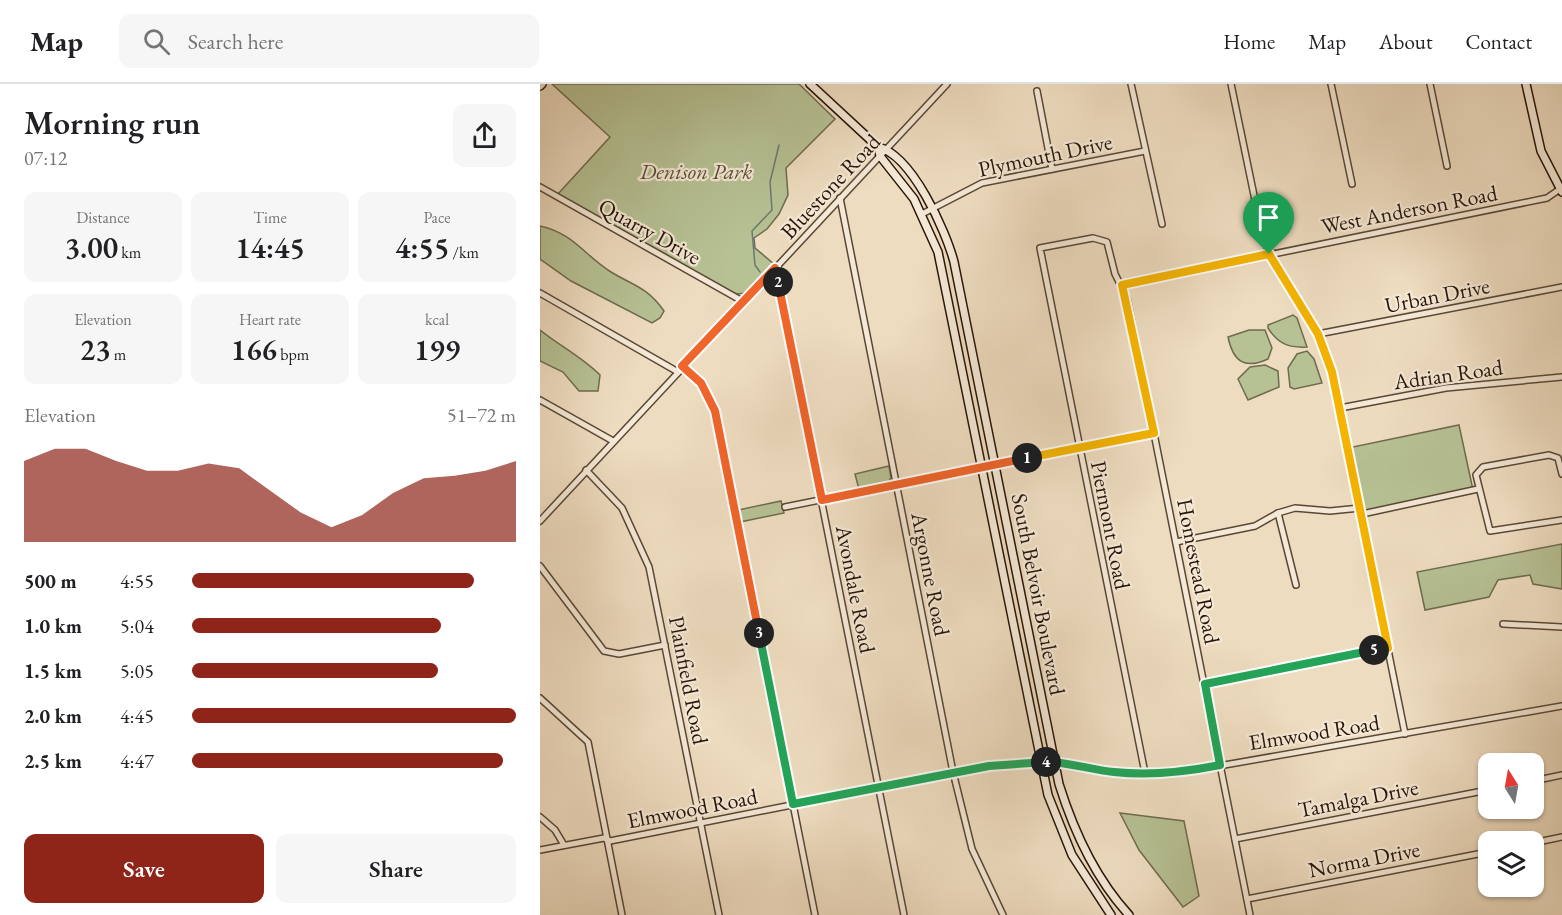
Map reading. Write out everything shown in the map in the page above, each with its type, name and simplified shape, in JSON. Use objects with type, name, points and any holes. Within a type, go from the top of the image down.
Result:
[{"type":"street","name":"South Belvoir Boulevard","points":[[810,84],[911,175],[933,208],[945,232],[954,262],[1054,762],[1068,812],[1078,836],[1097,873],[1129,915]]},
{"type":"street","name":"Bluestone Road","points":[[883,148],[947,84]]},
{"type":"street","points":[[1131,84],[1162,224]]},
{"type":"street","points":[[1231,84],[1256,205],[1269,254],[1318,334],[1332,372],[1405,734]]},
{"type":"street","points":[[1331,84],[1352,184]]},
{"type":"street","points":[[1430,84],[1448,166]]},
{"type":"street","points":[[1526,84],[1541,151],[1561,190]]},
{"type":"street","points":[[1037,91],[1052,169]]},
{"type":"street","points":[[880,156],[883,148]]},
{"type":"street","name":"Plymouth Drive","points":[[922,214],[982,183],[1145,151]]},
{"type":"street","name":"South Belvoir Boulevard","points":[[880,156],[900,179],[922,214],[941,264],[1041,762],[1061,833],[1081,871],[1111,915]]},
{"type":"street","name":"Bluestone Road","points":[[541,518],[880,156]]},
{"type":"street","name":"Quarry Drive","points":[[540,188],[744,302]]},
{"type":"street","name":"West Anderson Road","points":[[1122,285],[1547,198],[1561,190]]},
{"type":"street","name":"Argonne Road","points":[[840,198],[953,772],[972,849],[1003,915]]},
{"type":"street","name":"Piermont Road","points":[[1103,239],[1093,238],[1040,248],[1145,773]]},
{"type":"street","name":"Homestead Road","points":[[1103,239],[1109,247],[1115,274],[1122,285],[1205,684],[1250,915]]},
{"type":"street","name":"Avondale Road","points":[[775,268],[904,915]]},
{"type":"street","name":"Urban Drive","points":[[1318,334],[1562,287]]},
{"type":"street","points":[[540,293],[678,372]]},
{"type":"street","points":[[682,366],[701,383],[715,411],[815,915]]},
{"type":"street","name":"Adrian Road","points":[[1340,408],[1446,388],[1562,377]]},
{"type":"street","points":[[540,400],[612,441]]},
{"type":"street","points":[[785,507],[1154,433]]},
{"type":"street","points":[[1562,474],[1558,458],[1549,455],[1480,468],[1476,475],[1487,529],[1493,533],[1562,520]]},
{"type":"street","name":"Plainfield Road","points":[[586,470],[618,503],[637,536],[651,573],[719,915]]},
{"type":"street","points":[[1362,514],[1478,489]]},
{"type":"street","points":[[1176,542],[1255,526],[1278,513],[1295,508],[1336,511],[1360,507]]},
{"type":"street","points":[[1278,513],[1296,585]]},
{"type":"street","points":[[540,566],[604,651],[619,654],[665,645]]},
{"type":"street","points":[[1503,624],[1562,627]]},
{"type":"street","points":[[1205,684],[1388,648]]},
{"type":"street","points":[[540,698],[588,742],[622,915]]},
{"type":"street","name":"Elmwood Road","points":[[540,850],[700,823],[953,772],[1009,763],[1054,762],[1107,772],[1190,771],[1562,706]]},
{"type":"street","points":[[1544,779],[1562,776]]},
{"type":"street","name":"Tamalga Drive","points":[[1235,839],[1478,792]]},
{"type":"street","points":[[540,817],[555,830],[564,845]]},
{"type":"street","points":[[1544,841],[1562,837]]},
{"type":"street","name":"Norma Drive","points":[[1247,899],[1478,854]]},
{"type":"green space","name":"Denison Park","points":[[552,84],[799,84],[835,119],[786,168],[788,195],[779,214],[767,229],[754,238],[755,248],[774,264],[747,293],[736,294],[557,195],[610,137]]},
{"type":"green space","points":[[540,226],[570,239],[611,272],[646,292],[664,311],[660,318],[652,323],[571,281],[540,259]]},
{"type":"green space","points":[[1293,315],[1297,318],[1307,347],[1284,344],[1268,328],[1268,325]]},
{"type":"green space","points":[[540,330],[600,375],[598,391],[579,391],[563,372],[540,361]]},
{"type":"green space","points":[[1249,330],[1265,330],[1272,348],[1268,359],[1252,364],[1246,363],[1233,352],[1228,337]]},
{"type":"green space","points":[[1307,351],[1314,359],[1322,383],[1294,389],[1290,387],[1288,368],[1297,354]]},
{"type":"green space","points":[[1265,365],[1278,371],[1279,387],[1248,400],[1238,379],[1250,367]]},
{"type":"green space","points":[[1459,425],[1473,490],[1362,514],[1348,448]]},
{"type":"green space","points":[[889,466],[891,478],[888,482],[859,489],[855,474]]},
{"type":"green space","points":[[781,501],[784,513],[740,522],[738,510]]},
{"type":"green space","points":[[1562,544],[1562,589],[1533,584],[1530,575],[1498,580],[1489,597],[1425,610],[1417,572]]},
{"type":"green space","points":[[1120,813],[1184,821],[1199,896],[1183,907],[1139,850]]},
{"type":"waterway","points":[[760,272],[755,265],[752,231],[772,210],[770,182],[779,145]]},
{"type":"route","points":[[1269,254],[1318,334],[1332,372],[1388,648],[1205,684],[1220,765],[1167,773],[1117,773],[1054,762],[1009,763],[793,804],[715,411],[701,383],[682,366],[775,268],[822,500],[1154,433],[1127,298],[1122,285],[1269,254]]}]
